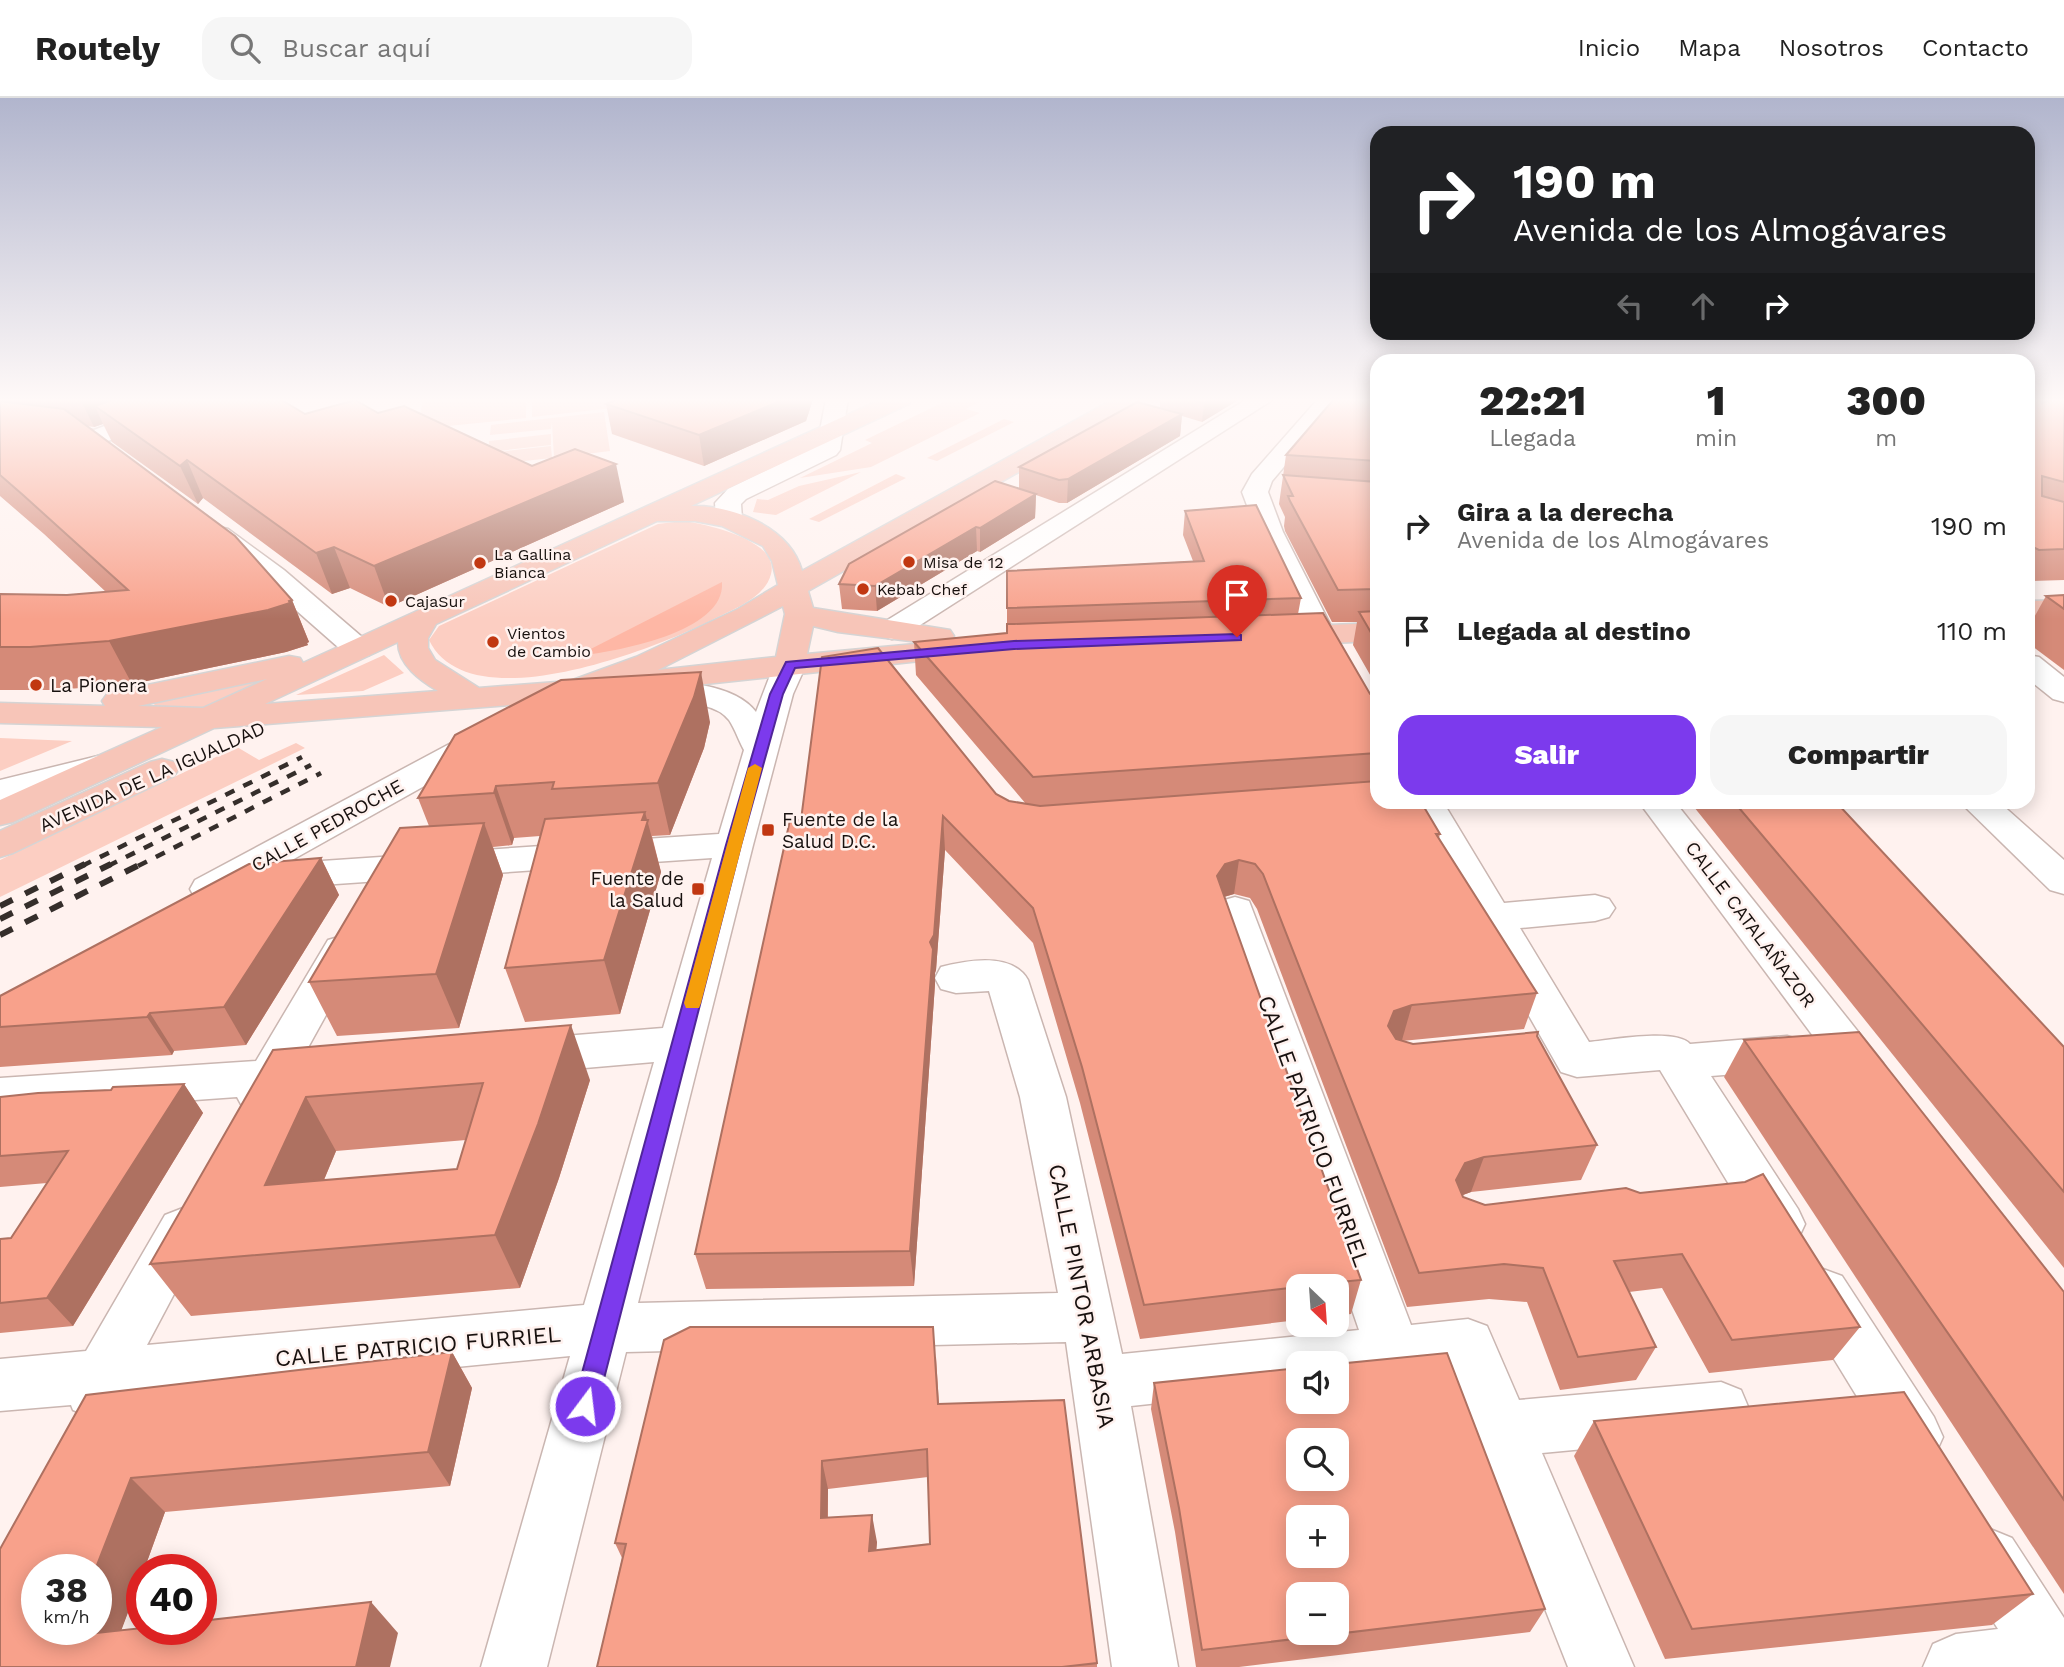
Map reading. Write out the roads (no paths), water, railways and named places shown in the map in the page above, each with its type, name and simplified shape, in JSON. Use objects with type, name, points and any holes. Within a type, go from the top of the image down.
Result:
[{"type":"main road","points":[[47,713],[132,698],[358,649],[744,472]]},
{"type":"main road","points":[[574,690],[647,664],[797,601],[846,556],[1000,472]]},
{"type":"main road","points":[[651,516],[695,513],[729,519],[773,541],[786,561],[797,601],[790,665]]},
{"type":"main road","points":[[797,601],[892,656]]},
{"type":"main road","points":[[2035,610],[2064,609]]},
{"type":"main road","points":[[424,620],[413,635],[412,647],[417,658],[430,671],[472,697]]},
{"type":"main road","points":[[1250,637],[1370,632]]},
{"type":"main road","points":[[574,690],[988,645]]},
{"type":"main road","name":"AVENIDA DE LA IGUALDAD","points":[[0,814],[358,649]]},
{"type":"main road","name":"AVENIDA DE LA IGUALDAD","points":[[213,718],[574,690]]},
{"type":"main road","name":"AVENIDA DE LA IGUALDAD","points":[[0,845],[238,734],[307,712]]},
{"type":"main road","points":[[0,713],[213,718]]},
{"type":"street","points":[[729,519],[728,503],[733,497],[784,472]]},
{"type":"street","points":[[892,656],[1059,514],[1135,472]]},
{"type":"street","points":[[1267,472],[1255,492],[1270,532],[1324,634],[1345,664]]},
{"type":"street","points":[[973,486],[1002,495]]},
{"type":"street","points":[[1255,492],[1283,494]]},
{"type":"street","points":[[200,520],[274,576],[358,649]]},
{"type":"street","points":[[514,1667],[607,1328],[733,845],[776,694],[790,665]]},
{"type":"street","points":[[2035,669],[2064,692]]},
{"type":"street","points":[[574,690],[692,695],[729,703],[739,711],[760,749]]},
{"type":"street","name":"CALLE PEDROCHE","points":[[173,908],[514,723],[522,693]]},
{"type":"street","name":"AVENIDA DE LA IGUALDAD","points":[[0,791],[117,761]]},
{"type":"street","points":[[1429,809],[1492,918],[1547,1045],[1577,1060],[1672,1052],[1726,1188],[1887,1395],[1951,1497],[2057,1655],[1956,1667]]},
{"type":"street","name":"CALLE CATALAÑAZOR","points":[[1662,809],[1896,1112]]},
{"type":"street","points":[[1986,809],[2064,881]]},
{"type":"street","points":[[260,862],[271,869],[307,874],[733,845]]},
{"type":"street","points":[[235,1138],[388,869]]},
{"type":"street","points":[[1492,918],[1595,908]]},
{"type":"street","name":"CALLE PATRICIO FURRIEL","points":[[1235,911],[1394,1352]]},
{"type":"street","name":"CALLE PINTOR ARBASIA","points":[[956,978],[1002,976],[1007,980],[1043,1097],[1101,1383],[1144,1667]]},
{"type":"street","points":[[483,1060],[682,1043]]},
{"type":"street","points":[[1678,1062],[1845,1047]]},
{"type":"street","points":[[1561,1094],[1548,1070],[1664,1064],[1736,1175],[1726,1188]]},
{"type":"street","points":[[0,1096],[335,1073]]},
{"type":"street","points":[[75,1423],[202,1197]]},
{"type":"street","name":"CALLE PATRICIO FURRIEL","points":[[0,1385],[607,1328],[1088,1317]]},
{"type":"street","points":[[1101,1383],[1468,1344],[1601,1667]]},
{"type":"street","points":[[1832,1400],[1887,1395]]},
{"type":"street","points":[[1501,1429],[1777,1405]]},
{"type":"railway","points":[[82,866],[302,757]]},
{"type":"railway","points":[[108,866],[311,765]]},
{"type":"railway","points":[[138,866],[321,773]]},
{"type":"railway","points":[[0,906],[85,864]]},
{"type":"railway","points":[[0,919],[111,864]]},
{"type":"railway","points":[[0,935],[141,864]]},
{"type":"place","name":"Misa de 12","points":[[909,562]]},
{"type":"place","name":"La Gallina Bianca","points":[[480,563]]},
{"type":"place","name":"Kebab Chef","points":[[863,589]]},
{"type":"place","name":"CajaSur","points":[[391,601]]},
{"type":"place","name":"Vientos de Cambio","points":[[493,642]]},
{"type":"place","name":"La Pionera","points":[[36,685]]},
{"type":"place","name":"Fuente de la Salud D.C.","points":[[768,830]]},
{"type":"place","name":"Fuente de la Salud","points":[[698,889]]}]
